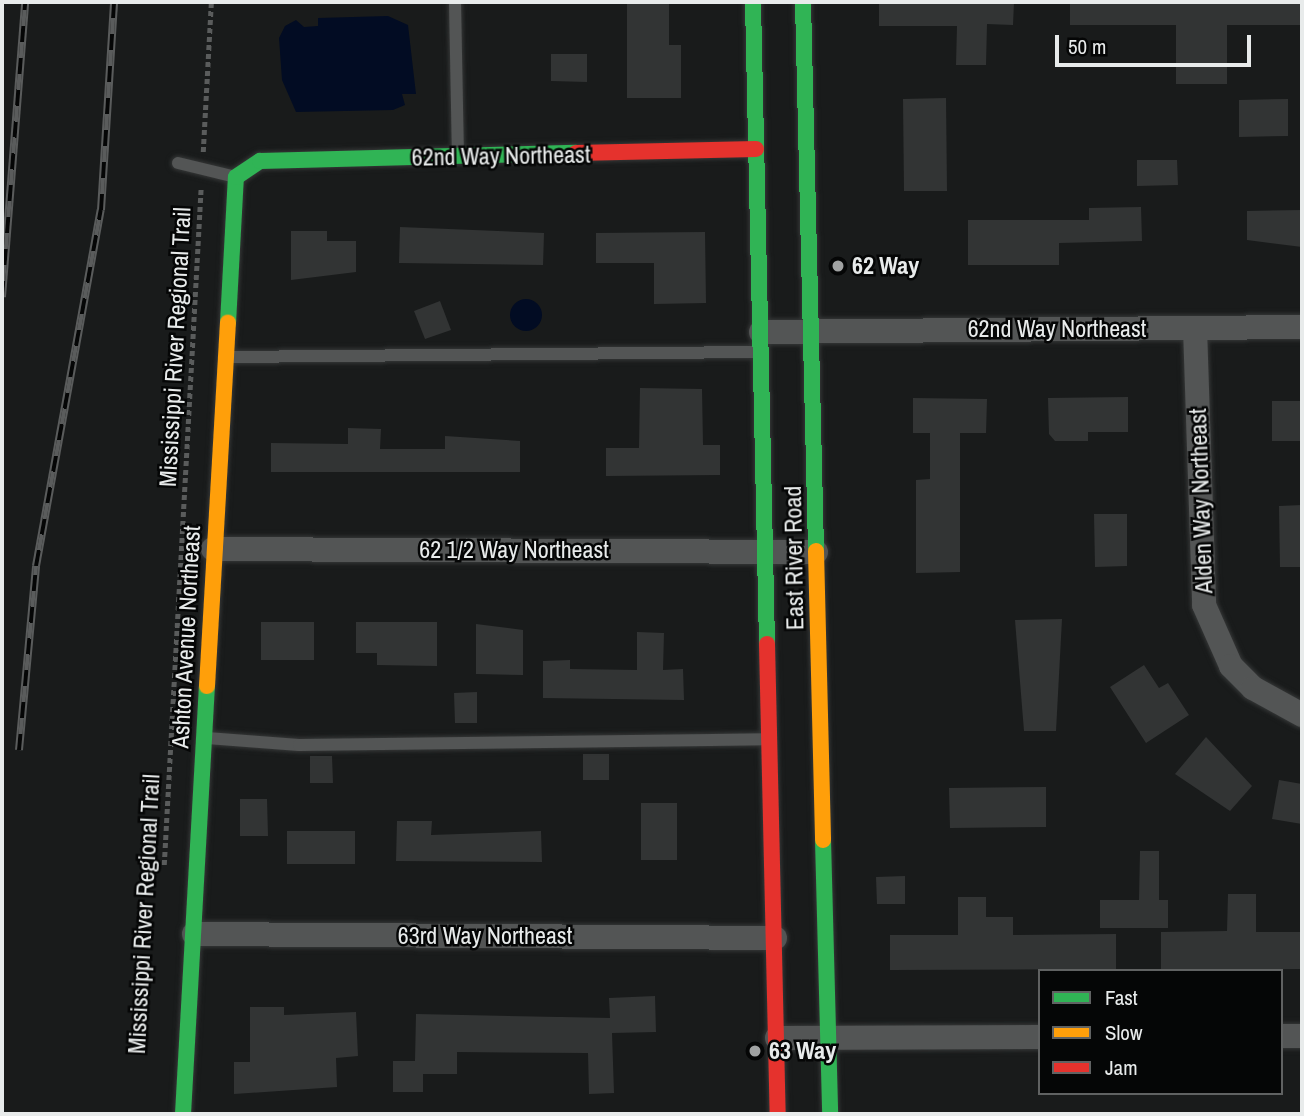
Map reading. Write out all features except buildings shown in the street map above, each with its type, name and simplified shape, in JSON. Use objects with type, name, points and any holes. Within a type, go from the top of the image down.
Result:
[{"type":"main road","name":"East River Road","points":[[753,2],[778,1114]]},
{"type":"main road","name":"East River Road","points":[[803,2],[830,1114]]},
{"type":"main road","name":"62nd Way Northeast","points":[[241,171],[458,157],[756,149]]},
{"type":"main road","name":"Ashton Avenue Northeast","points":[[183,1114],[223,357],[241,171]]},
{"type":"street","name":"62nd Way Northeast","points":[[761,342],[813,330],[1302,327]]},
{"type":"street","name":"Alden Way Northeast","points":[[1195,328],[1204,605],[1231,666],[1253,688],[1302,715]]},
{"type":"street","name":"62 1/2 Way Northeast","points":[[213,548],[816,552]]},
{"type":"street","name":"63rd Way Northeast","points":[[194,934],[775,938]]},
{"type":"street","points":[[1283,1036],[1302,1036]]},
{"type":"street","points":[[777,1038],[1038,1037]]},
{"type":"lane","points":[[455,2],[458,157]]},
{"type":"lane","points":[[178,163],[202,169],[241,171]]},
{"type":"lane","points":[[223,357],[761,342]]},
{"type":"lane","points":[[204,738],[299,745],[770,738]]},
{"type":"path","name":"Mississippi River Regional Trail","points":[[163,880],[211,2]]},
{"type":"water","points":[[388,16],[408,25],[416,94],[402,94],[405,105],[393,110],[296,112],[282,80],[279,38],[285,26],[296,20],[304,27],[318,26],[318,18]]},
{"type":"water","points":[[526,299],[537,304],[542,315],[537,326],[526,331],[515,326],[510,315],[515,304]]},
{"type":"railway","points":[[2,297],[25,2]]},
{"type":"railway","points":[[19,750],[36,566],[101,210],[114,2]]},
{"type":"traffic: fast","points":[[753,2],[767,644]]},
{"type":"traffic: fast","points":[[803,2],[816,551]]},
{"type":"traffic: fast","points":[[228,323],[236,177],[260,161],[576,153]]},
{"type":"traffic: fast","points":[[183,1114],[207,686]]},
{"type":"traffic: fast","points":[[823,840],[830,1114]]},
{"type":"traffic: slow","points":[[207,686],[228,323]]},
{"type":"traffic: slow","points":[[816,551],[823,840]]},
{"type":"traffic: jam","points":[[576,153],[756,149]]},
{"type":"traffic: jam","points":[[767,644],[778,1114]]},
{"type":"place","name":"62 Way","points":[[838,266]]},
{"type":"place","name":"63 Way","points":[[755,1051]]}]
